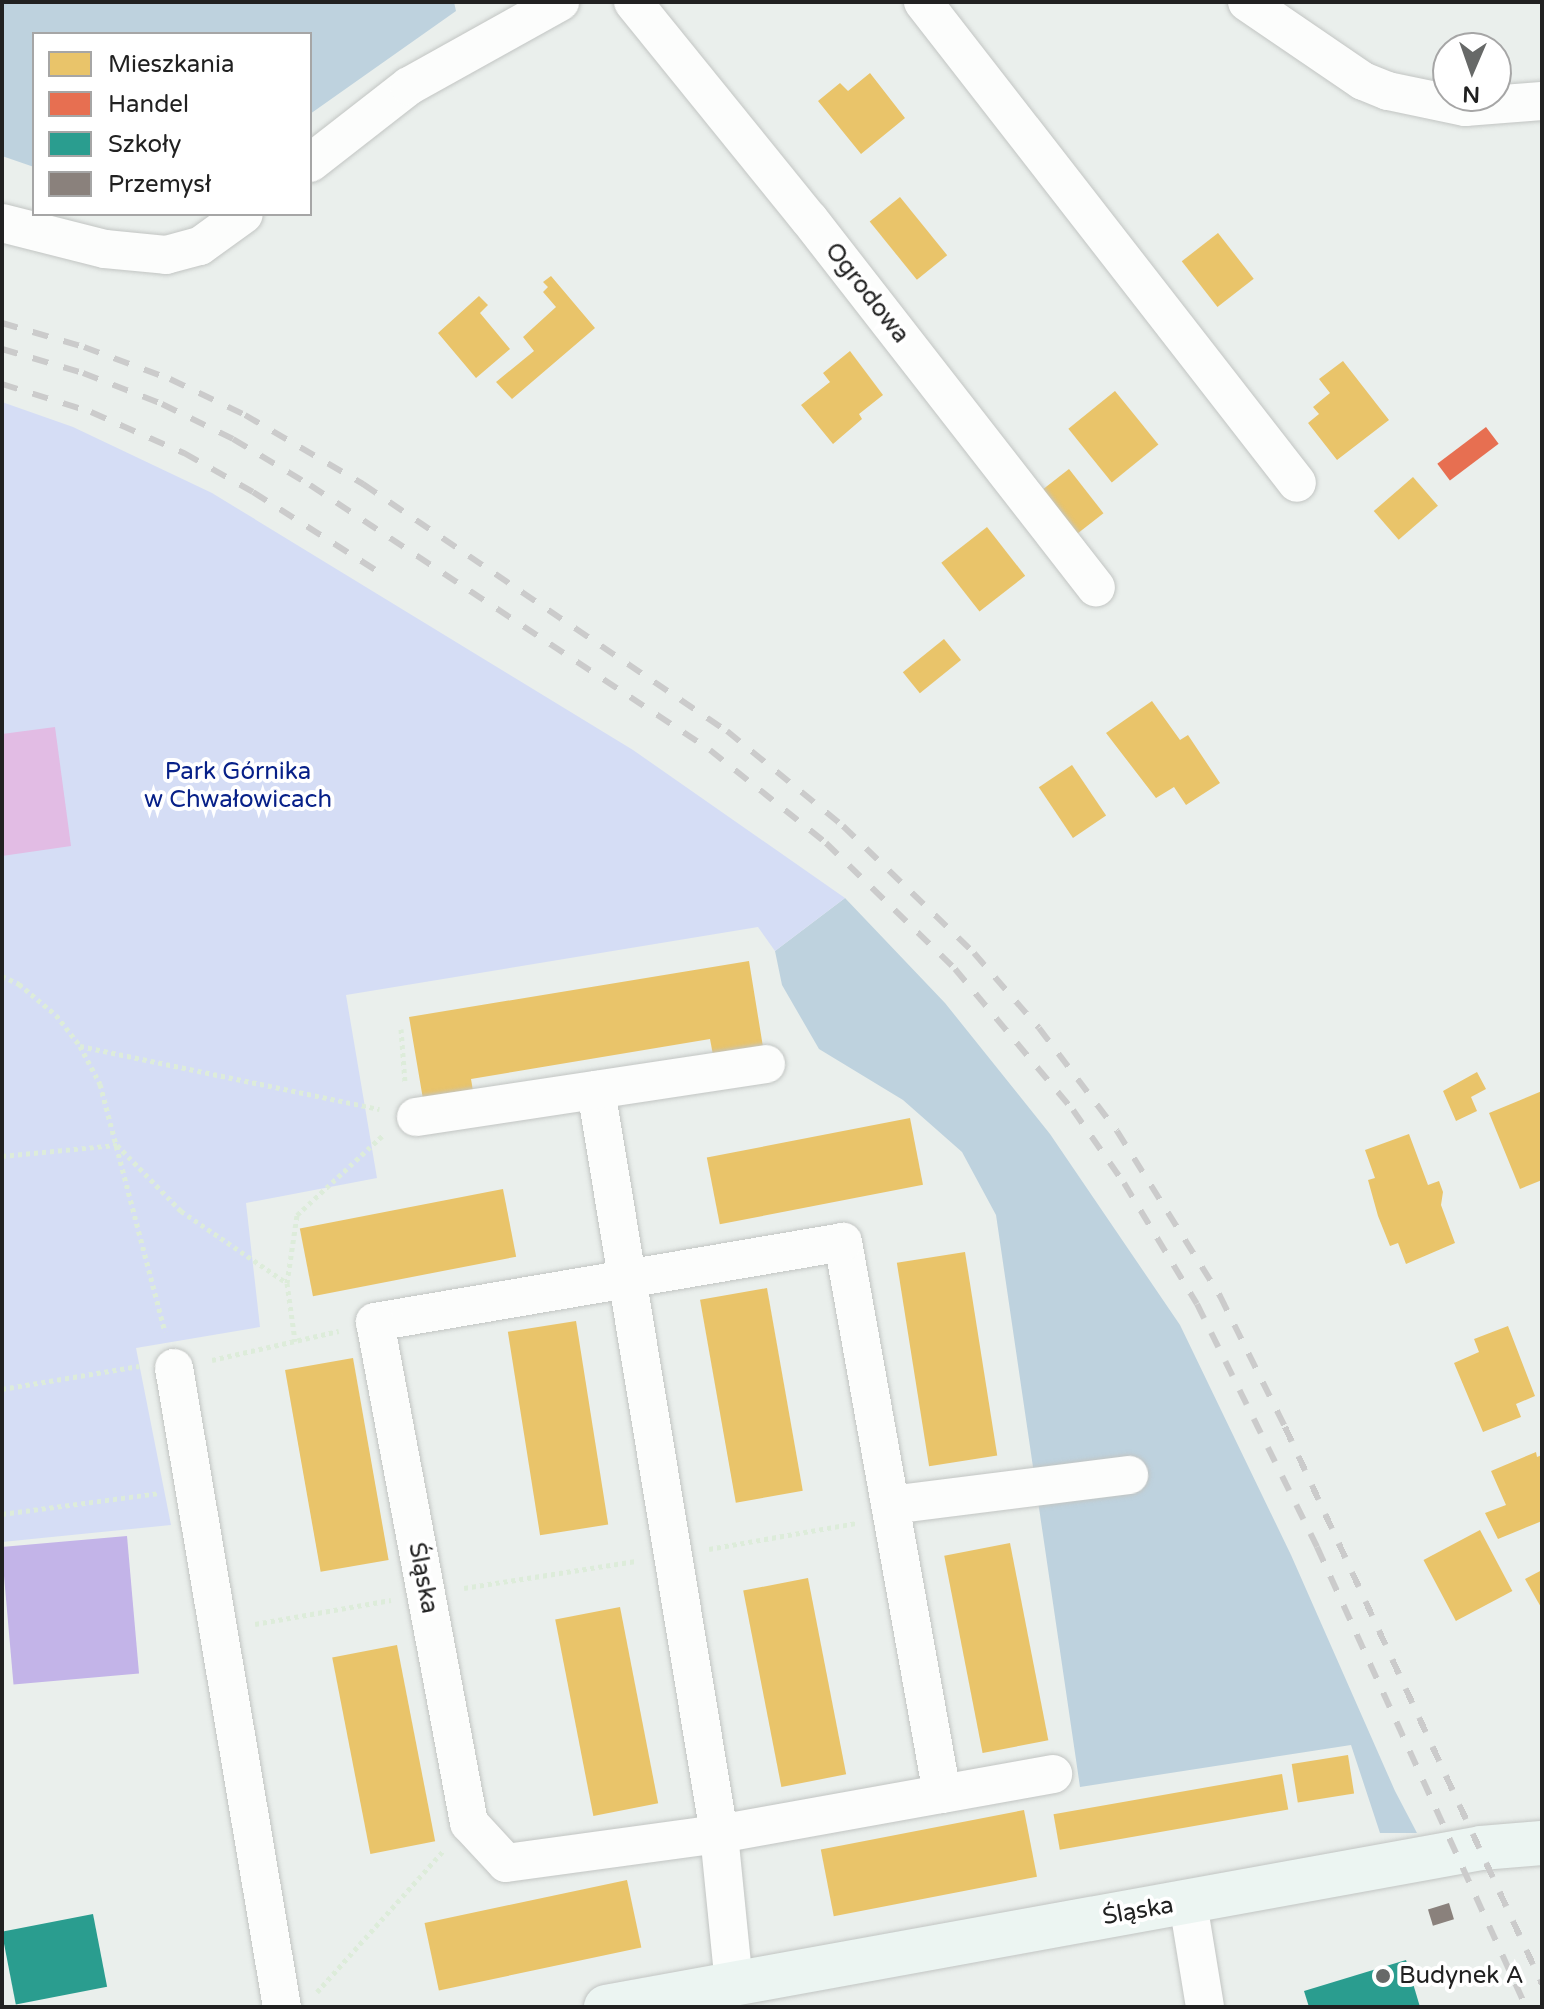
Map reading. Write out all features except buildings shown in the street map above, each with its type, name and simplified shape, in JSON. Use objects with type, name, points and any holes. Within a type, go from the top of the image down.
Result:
[{"type":"street","points":[[312,161],[409,86],[560,2]]},
{"type":"street","name":"Ogrodowa","points":[[633,2],[809,219],[1096,588]]},
{"type":"street","points":[[923,2],[1297,483]]},
{"type":"street","points":[[1247,2],[1363,81],[1388,91],[1413,99],[1465,107],[1542,101]]},
{"type":"street","points":[[2,223],[105,249],[166,255],[200,246],[241,216]]},
{"type":"street","points":[[412,1116],[766,1064]]},
{"type":"street","points":[[596,1090],[719,1834],[734,1985]]},
{"type":"street","points":[[375,1322],[628,1276],[843,1242],[942,1794]]},
{"type":"street","name":"Śląska","points":[[375,1322],[469,1823]]},
{"type":"street","points":[[174,1368],[192,1489],[282,2006]]},
{"type":"street","points":[[892,1511],[1129,1475]]},
{"type":"street","points":[[469,1823],[506,1863],[719,1834],[1053,1774]]},
{"type":"street","name":"Śląska","points":[[606,2007],[1481,1848],[1542,1843]]},
{"type":"street","points":[[1188,1903],[1205,2007]]},
{"type":"path","points":[[2,976],[19,984],[56,1015],[80,1046],[100,1084],[174,1368]]},
{"type":"path","points":[[401,1029],[412,1116]]},
{"type":"path","points":[[80,1046],[412,1116]]},
{"type":"path","points":[[295,1341],[287,1283],[297,1215],[412,1116]]},
{"type":"path","points":[[2,1156],[117,1145]]},
{"type":"path","points":[[117,1145],[181,1211],[287,1283]]},
{"type":"path","points":[[2,1389],[142,1365],[174,1368],[375,1322]]},
{"type":"path","points":[[2,1514],[192,1489]]},
{"type":"path","points":[[218,1630],[673,1555],[892,1511]]},
{"type":"path","points":[[282,2006],[311,1999],[469,1823]]},
{"type":"shaded area","points":[[2,2],[454,2],[456,11],[312,113],[312,32],[32,32],[32,166],[2,156]]},
{"type":"shaded area","points":[[55,727],[71,846],[2,856],[2,734]]},
{"type":"shaded area","points":[[845,898],[945,1003],[1050,1134],[1180,1325],[1291,1555],[1395,1791],[1417,1833],[1380,1833],[1351,1745],[1080,1787],[996,1215],[962,1152],[903,1100],[819,1049],[782,985],[775,951]]},
{"type":"shaded area","points":[[127,1536],[139,1673],[14,1684],[2,1547]]},
{"type":"green space","name":"Park Górnika w Chwałowicach","points":[[2,402],[73,427],[212,493],[633,750],[845,898],[775,951],[758,927],[346,995],[377,1178],[246,1203],[260,1327],[136,1348],[171,1525],[2,1542]]},
{"type":"railway","points":[[2,323],[84,347],[170,379],[245,415],[363,484],[727,731],[843,826],[974,953],[1039,1028],[1117,1131],[1220,1296],[1285,1427],[1542,1984]]},
{"type":"railway","points":[[2,349],[83,373],[162,404],[233,439],[310,485],[710,750],[826,843],[955,969],[1073,1110],[1124,1183],[1197,1304],[1317,1547],[1526,2007]]},
{"type":"railway","points":[[2,384],[91,412],[184,453],[253,492],[380,573]]},
{"type":"place","name":"Budynek A","points":[[1383,1976]]}]
